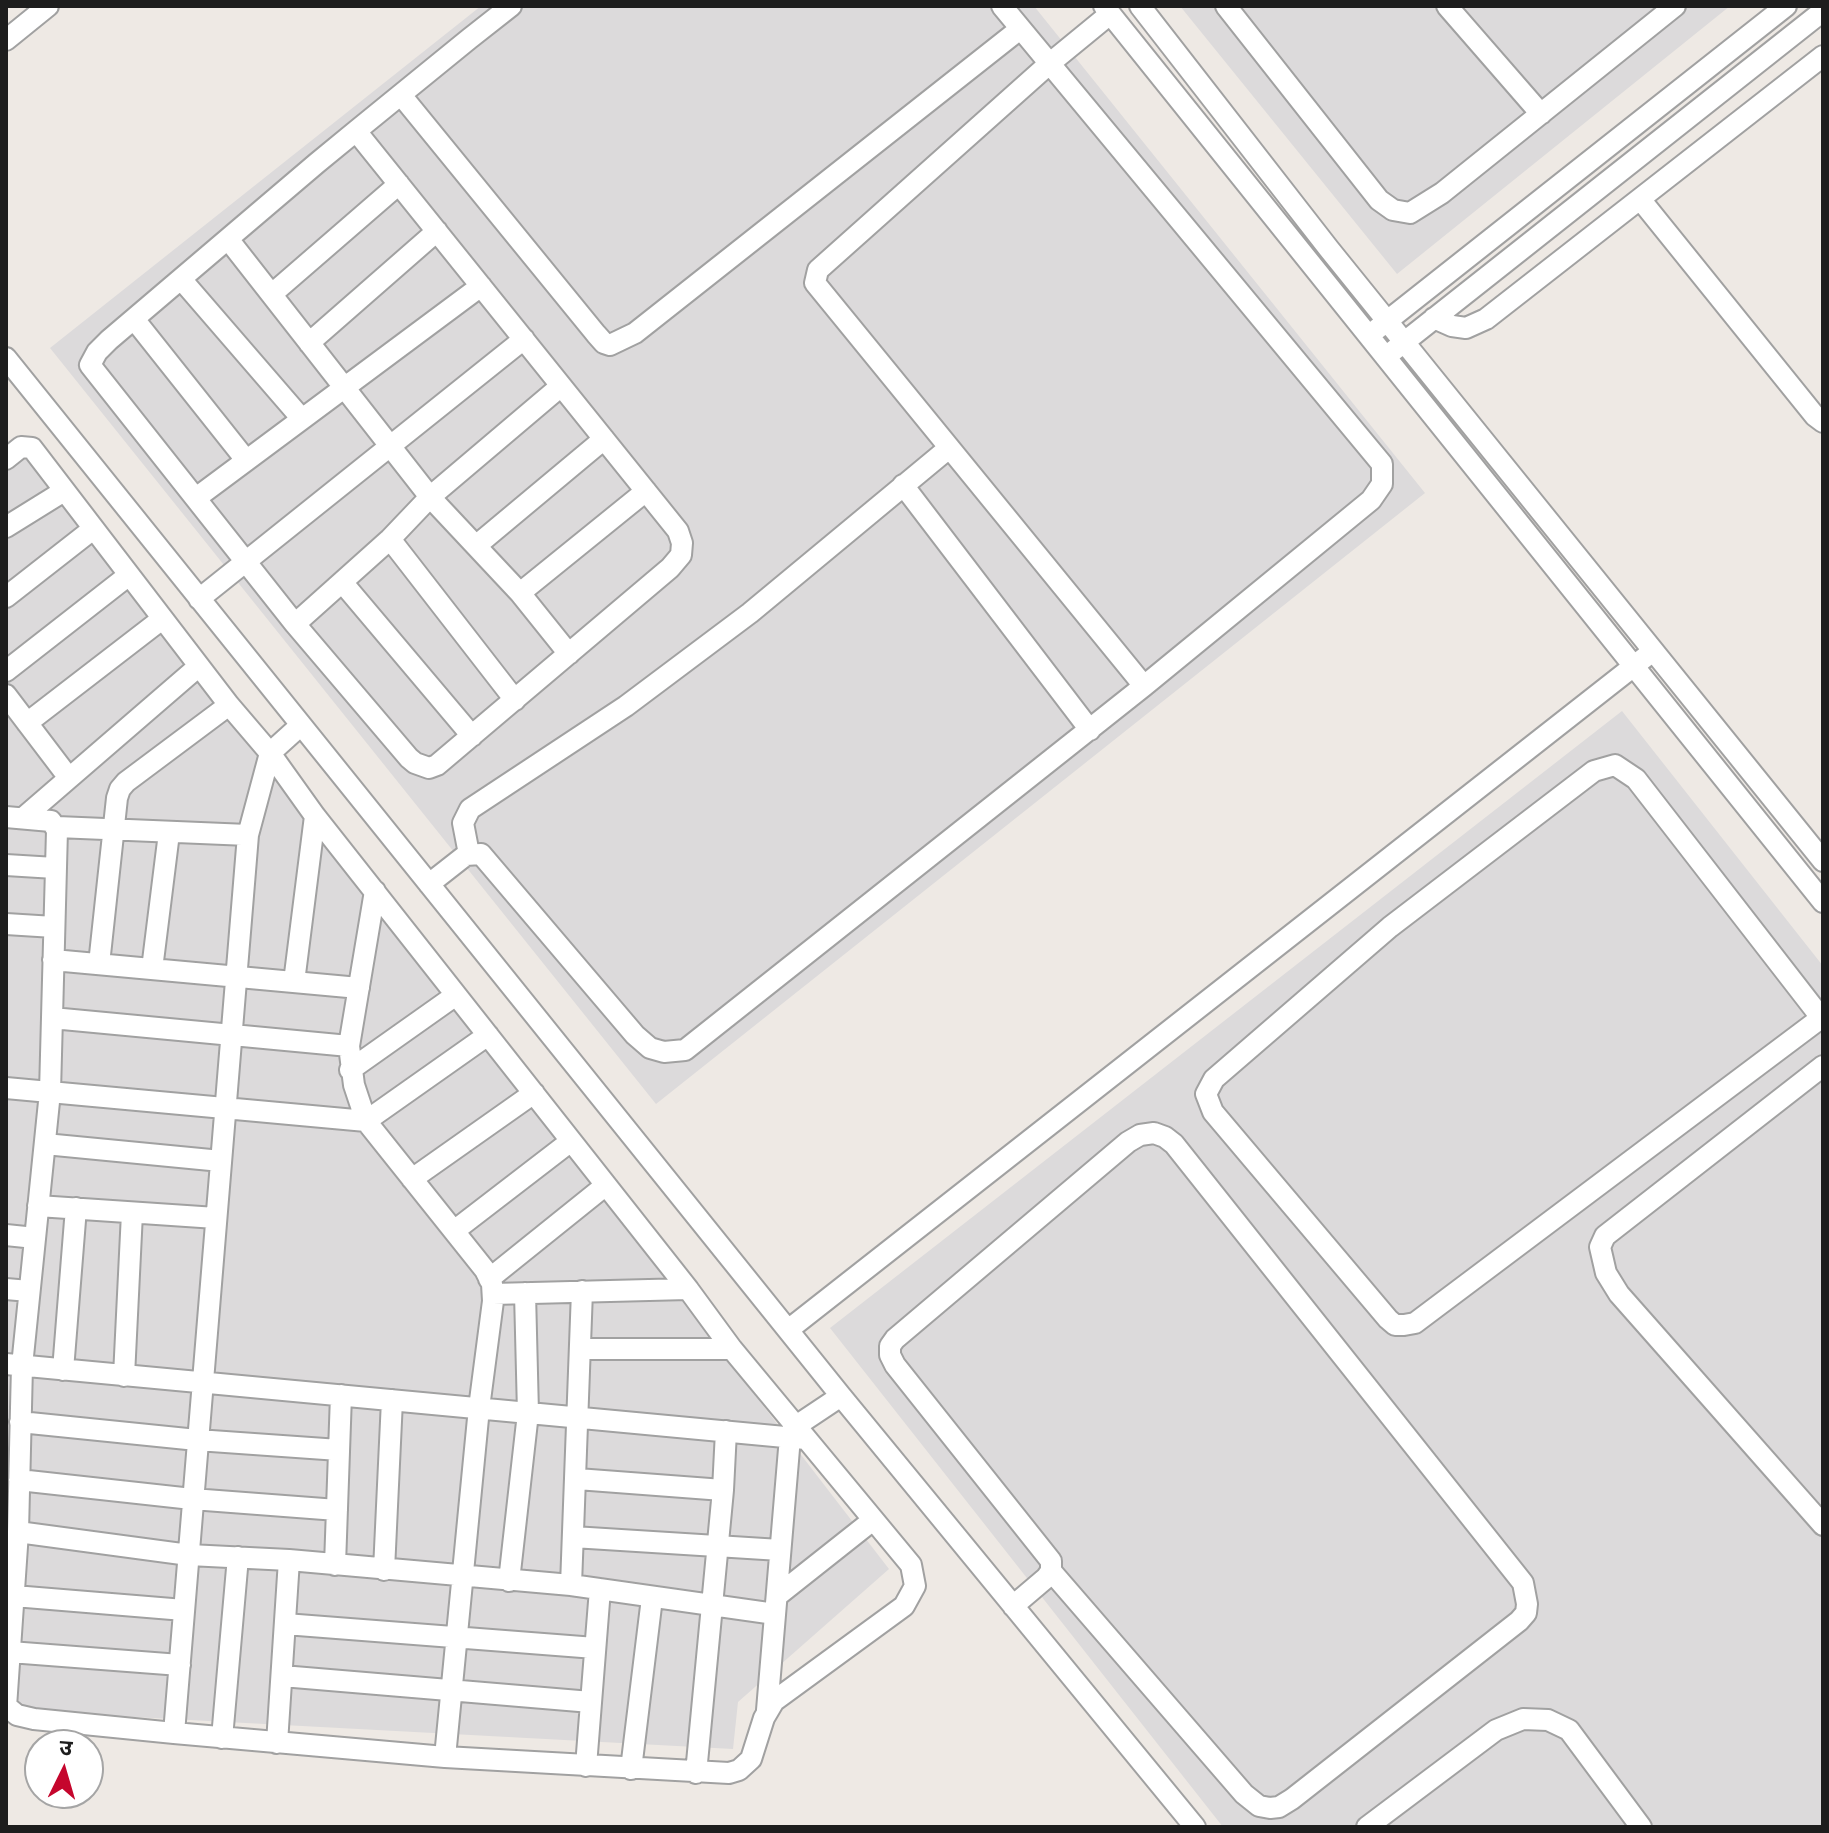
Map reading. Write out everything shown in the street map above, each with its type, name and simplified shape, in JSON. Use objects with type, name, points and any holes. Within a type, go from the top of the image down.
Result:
[{"type":"street","points":[[6,40],[48,6]]},
{"type":"street","points":[[356,131],[678,531],[682,543],[681,555],[670,568],[472,736],[429,768],[415,763],[295,624],[90,365],[97,352],[134,319],[356,131],[511,6]]},
{"type":"street","points":[[429,884],[469,854],[481,854],[635,1035],[650,1048],[664,1052],[685,1050],[1090,730],[1371,500],[1382,484],[1382,464],[1002,6]]},
{"type":"street","points":[[1140,6],[1404,343],[1823,861]]},
{"type":"street","points":[[1226,6],[1379,200],[1393,210],[1410,213],[1425,206],[1675,6]]},
{"type":"street","points":[[1447,6],[1541,114]]},
{"type":"street","points":[[1367,336],[1786,6]]},
{"type":"street","points":[[1144,686],[815,283],[815,275],[1107,10],[1823,902]]},
{"type":"street","points":[[1385,358],[1823,11]]},
{"type":"street","points":[[401,95],[596,334],[610,345],[635,333],[1020,29]]},
{"type":"street","points":[[1434,318],[1466,328],[1486,319],[1823,56]]},
{"type":"street","points":[[272,294],[399,184]]},
{"type":"street","points":[[1640,199],[1823,422]]},
{"type":"street","points":[[309,343],[437,231]]},
{"type":"street","points":[[228,239],[430,497],[520,593],[569,654]]},
{"type":"street","points":[[181,279],[302,419]]},
{"type":"street","points":[[196,498],[481,286]]},
{"type":"street","points":[[134,319],[246,460]]},
{"type":"street","points":[[199,599],[524,339]]},
{"type":"street","points":[[6,358],[841,1396],[1195,1827]]},
{"type":"street","points":[[295,624],[390,539],[430,497],[561,386]]},
{"type":"street","points":[[477,545],[604,439]]},
{"type":"street","points":[[6,459],[21,447],[28,446],[688,1289],[797,1434],[911,1565],[915,1586],[904,1606],[774,1701],[767,1710]]},
{"type":"street","points":[[469,854],[463,823],[470,809],[626,706],[750,613],[949,448]]},
{"type":"street","points":[[903,485],[1090,730]]},
{"type":"street","points":[[6,527],[64,491]]},
{"type":"street","points":[[520,593],[646,491]]},
{"type":"street","points":[[6,597],[93,529]]},
{"type":"street","points":[[390,539],[515,700]]},
{"type":"street","points":[[6,671],[129,575]]},
{"type":"street","points":[[342,582],[472,736]]},
{"type":"street","points":[[27,723],[162,619]]},
{"type":"street","points":[[788,1330],[1653,651]]},
{"type":"street","points":[[14,818],[69,778],[199,666]]},
{"type":"street","points":[[6,695],[69,778]]},
{"type":"street","points":[[99,964],[117,798],[126,782],[229,705]]},
{"type":"street","points":[[174,1733],[248,835],[270,753],[301,725]]},
{"type":"street","points":[[1615,765],[1636,779],[1822,1019],[1415,1323],[1404,1325],[1395,1325],[1388,1319],[1213,1112],[1206,1094],[1214,1079],[1390,927],[1594,771],[1615,765]]},
{"type":"street","points":[[294,982],[315,816]]},
{"type":"street","points":[[14,818],[51,821],[57,827],[248,835]]},
{"type":"street","points":[[57,827],[50,1092],[29,1291],[14,1365],[20,1422],[19,1480],[12,1507],[18,1532],[11,1561],[14,1596],[6,1706],[17,1715],[222,1738],[445,1757],[729,1773],[751,1759],[767,1710],[780,1550],[797,1434],[841,1396]]},
{"type":"street","points":[[152,969],[169,833]]},
{"type":"street","points":[[6,865],[55,868]]},
{"type":"street","points":[[375,891],[349,1046],[350,1070],[366,1121],[454,1231],[491,1286],[445,1757]]},
{"type":"street","points":[[6,924],[54,927]]},
{"type":"street","points":[[53,960],[359,988]]},
{"type":"street","points":[[350,1070],[456,995]]},
{"type":"street","points":[[52,1018],[349,1046]]},
{"type":"street","points":[[6,1088],[366,1121],[488,1035]]},
{"type":"street","points":[[1823,1066],[1605,1236],[1600,1247],[1606,1273],[1619,1294],[1823,1525]]},
{"type":"street","points":[[412,1179],[534,1093]]},
{"type":"street","points":[[1013,1606],[1046,1578],[1051,1571],[1051,1561],[895,1365],[890,1346],[1128,1142],[1140,1135],[1154,1133],[1174,1144],[1523,1583],[1527,1604],[1526,1613],[1519,1621],[1292,1799],[1279,1807],[1270,1808],[1259,1806],[1244,1794],[1051,1571]]},
{"type":"street","points":[[454,1231],[571,1141]]},
{"type":"street","points":[[45,1144],[221,1161]]},
{"type":"street","points":[[491,1286],[606,1185]]},
{"type":"street","points":[[38,1206],[216,1218]]},
{"type":"street","points":[[63,1370],[76,1208]]},
{"type":"street","points":[[124,1376],[132,1213]]},
{"type":"street","points":[[6,1235],[35,1238]]},
{"type":"street","points":[[491,1286],[525,1293],[688,1289]]},
{"type":"street","points":[[6,1289],[29,1291]]},
{"type":"street","points":[[571,1585],[582,1291]]},
{"type":"street","points":[[509,1581],[528,1413],[525,1293]]},
{"type":"street","points":[[581,1349],[732,1349]]},
{"type":"street","points":[[14,1365],[578,1418],[797,1434]]},
{"type":"street","points":[[335,1565],[341,1395]]},
{"type":"street","points":[[384,1570],[392,1400]]},
{"type":"street","points":[[20,1422],[197,1440],[339,1450]]},
{"type":"street","points":[[696,1773],[726,1431]]},
{"type":"street","points":[[577,1479],[723,1490]]},
{"type":"street","points":[[19,1480],[192,1499],[337,1510]]},
{"type":"street","points":[[18,1532],[189,1555],[289,1560],[571,1585],[711,1606],[776,1605],[873,1520]]},
{"type":"street","points":[[573,1537],[780,1550]]},
{"type":"street","points":[[222,1738],[238,1557]]},
{"type":"street","points":[[277,1743],[289,1560]]},
{"type":"street","points":[[586,1766],[600,1589]]},
{"type":"street","points":[[14,1596],[184,1610]]},
{"type":"street","points":[[631,1769],[652,1598]]},
{"type":"street","points":[[285,1624],[595,1648]]},
{"type":"street","points":[[10,1652],[180,1665]]},
{"type":"street","points":[[282,1676],[591,1702]]},
{"type":"street","points":[[1367,1827],[1496,1730],[1523,1719],[1535,1719],[1548,1720],[1569,1730],[1641,1827]]},
{"type":"shaded area","points":[[481,6],[1034,6],[1425,493],[656,1104],[50,348]]},
{"type":"shaded area","points":[[1180,6],[1730,6],[1397,274]]},
{"type":"shaded area","points":[[16,436],[889,1569],[738,1702],[733,1749],[21,1711],[6,1692],[6,443]]},
{"type":"shaded area","points":[[1622,711],[1823,966],[1823,1827],[1223,1827],[830,1328]]}]
